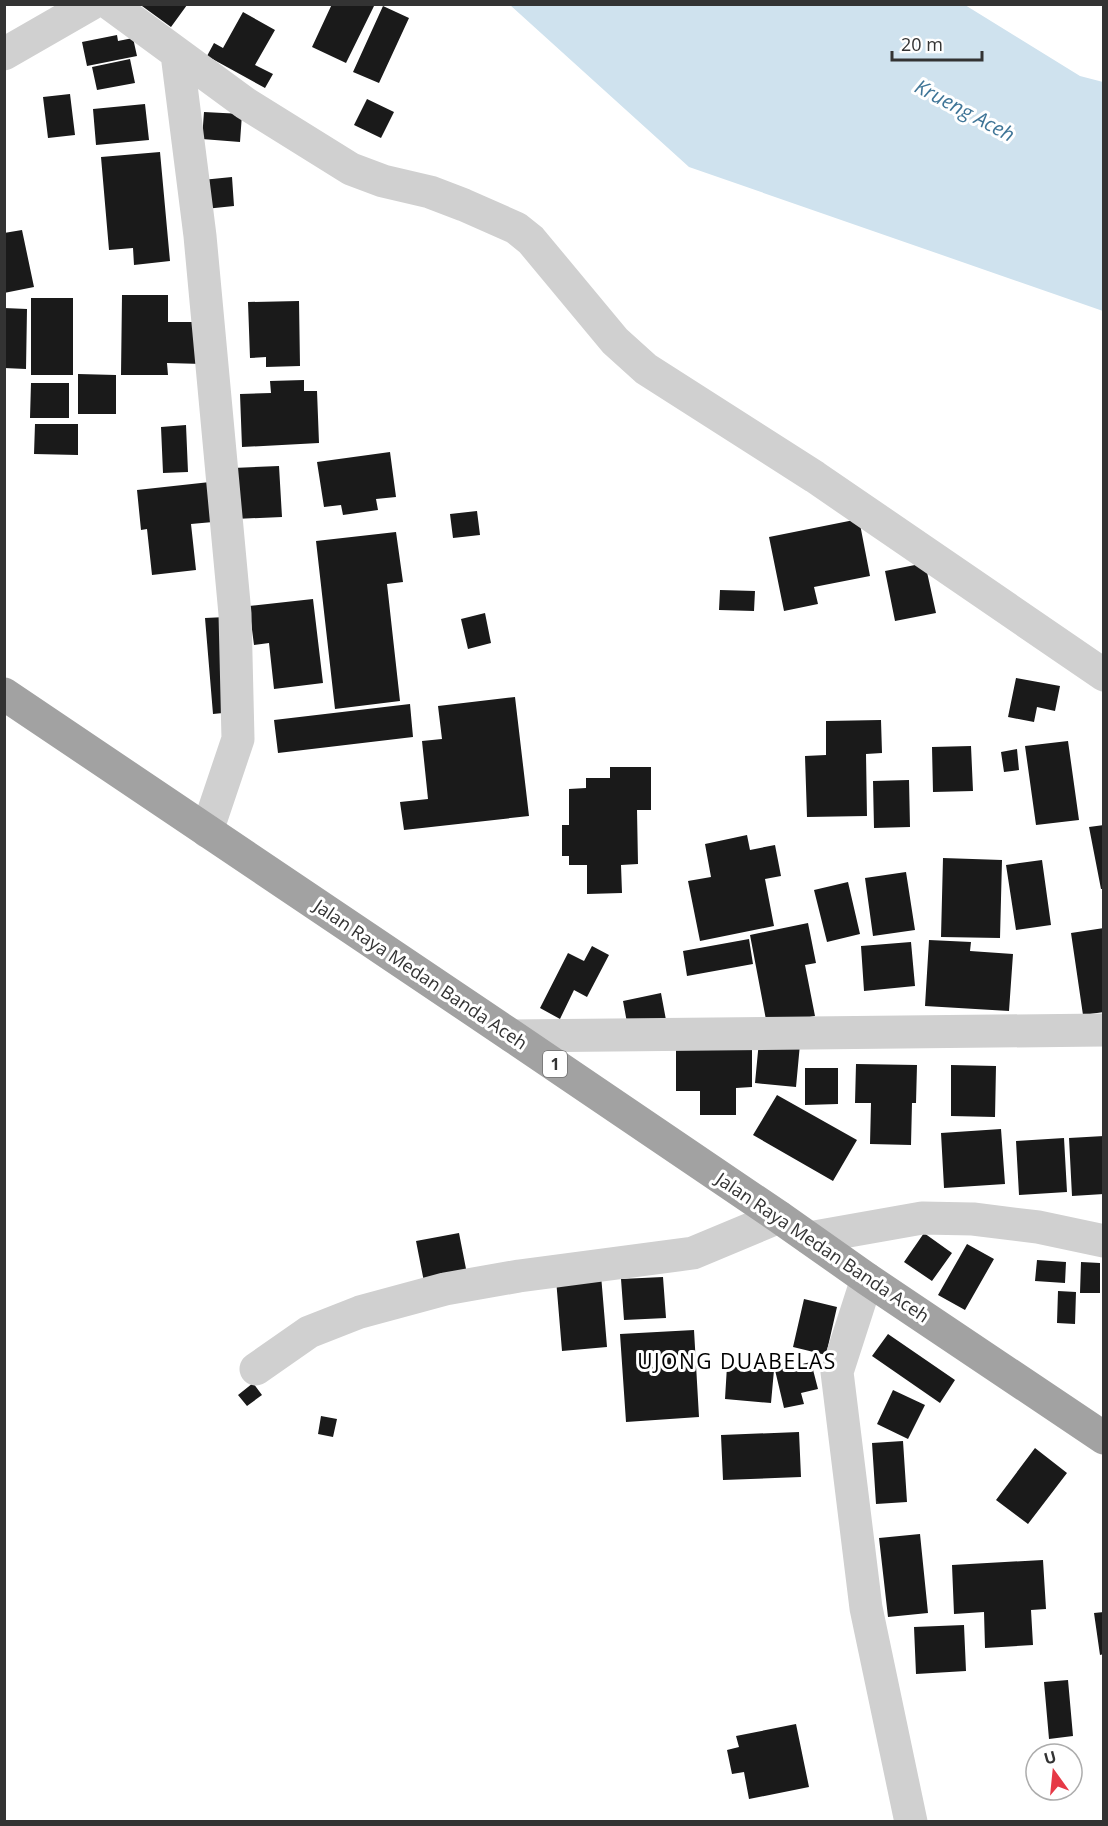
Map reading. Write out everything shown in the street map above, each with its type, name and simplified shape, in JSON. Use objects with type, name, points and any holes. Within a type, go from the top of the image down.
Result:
[{"type":"highway","name":"Jalan Raya Medan Banda Aceh","points":[[4,694],[779,1216],[867,1279],[1104,1438]]},
{"type":"street","points":[[4,54],[91,4]]},
{"type":"street","points":[[110,4],[245,103],[351,169],[383,181],[430,192],[516,228],[531,240],[615,341],[646,369],[815,477],[1104,675]]},
{"type":"street","points":[[177,54],[200,236],[235,614],[238,739],[207,831]]},
{"type":"street","points":[[512,1036],[1104,1030]]},
{"type":"street","points":[[256,1369],[309,1332],[360,1312],[445,1289],[519,1276],[693,1253],[779,1216]]},
{"type":"street","points":[[809,1238],[922,1218],[984,1220],[1038,1227],[1104,1241]]},
{"type":"street","points":[[867,1279],[837,1372],[866,1608],[911,1821]]},
{"type":"water","name":"Krueng Aceh","points":[[510,5],[965,5],[1080,76],[1103,82],[1103,311],[689,167]]},
{"type":"building","points":[[332,4],[375,4],[346,63],[312,47]]},
{"type":"building","points":[[143,5],[187,5],[171,27]]},
{"type":"building","points":[[383,6],[409,18],[379,83],[353,72]]},
{"type":"building","points":[[243,12],[275,30],[255,65],[273,74],[265,88],[207,56],[214,43],[223,48]]},
{"type":"building","points":[[117,35],[118,41],[133,38],[137,56],[87,66],[82,42]]},
{"type":"building","points":[[130,59],[135,83],[97,90],[92,67]]},
{"type":"building","points":[[70,94],[75,135],[48,138],[43,97]]},
{"type":"building","points":[[367,99],[394,112],[381,138],[354,125]]},
{"type":"building","points":[[145,104],[149,140],[96,145],[93,109]]},
{"type":"building","points":[[204,112],[242,114],[240,142],[202,139]]},
{"type":"building","points":[[160,152],[170,261],[134,265],[133,248],[109,250],[101,157]]},
{"type":"building","points":[[232,177],[234,206],[205,209],[202,180]]},
{"type":"building","points":[[22,230],[34,287],[4,293],[4,233]]},
{"type":"building","points":[[122,295],[168,295],[168,322],[204,322],[203,364],[167,363],[168,375],[121,375]]},
{"type":"building","points":[[31,298],[73,298],[73,375],[31,375]]},
{"type":"building","points":[[299,301],[300,366],[266,367],[266,357],[250,358],[248,302]]},
{"type":"building","points":[[4,308],[27,309],[26,369],[4,368]]},
{"type":"building","points":[[78,374],[116,375],[116,414],[78,414]]},
{"type":"building","points":[[304,380],[304,391],[317,391],[319,443],[242,447],[240,394],[271,393],[270,381]]},
{"type":"building","points":[[31,383],[69,383],[69,418],[30,418]]},
{"type":"building","points":[[35,424],[78,424],[78,455],[34,454]]},
{"type":"building","points":[[186,425],[188,472],[163,473],[161,427]]},
{"type":"building","points":[[390,452],[396,497],[376,499],[378,510],[343,515],[341,505],[324,507],[317,462]]},
{"type":"building","points":[[279,466],[282,517],[235,519],[233,468]]},
{"type":"building","points":[[210,482],[213,522],[191,524],[196,570],[152,575],[147,529],[141,530],[137,490]]},
{"type":"building","points":[[477,511],[480,535],[453,538],[450,514]]},
{"type":"building","points":[[859,519],[870,576],[814,587],[818,604],[784,611],[769,537]]},
{"type":"building","points":[[396,532],[403,582],[387,584],[400,701],[335,709],[316,541]]},
{"type":"building","points":[[925,563],[936,613],[895,621],[885,571]]},
{"type":"building","points":[[720,590],[755,591],[754,611],[719,610]]},
{"type":"building","points":[[313,599],[323,683],[274,689],[269,643],[254,645],[249,606]]},
{"type":"building","points":[[485,613],[491,643],[468,649],[461,619]]},
{"type":"building","points":[[226,617],[233,712],[213,714],[205,618]]},
{"type":"building","points":[[1016,678],[1060,686],[1055,711],[1037,707],[1034,722],[1008,717]]},
{"type":"building","points":[[515,697],[529,816],[404,830],[400,802],[428,799],[422,741],[442,739],[438,706]]},
{"type":"building","points":[[410,704],[413,737],[278,753],[274,720]]},
{"type":"building","points":[[881,720],[882,753],[866,754],[867,816],[807,817],[805,756],[826,755],[826,721]]},
{"type":"building","points":[[1068,741],[1079,820],[1036,825],[1025,746]]},
{"type":"building","points":[[971,746],[973,791],[933,792],[932,747]]},
{"type":"building","points":[[1017,749],[1019,770],[1004,772],[1001,752]]},
{"type":"building","points":[[610,767],[651,767],[651,810],[637,810],[638,864],[621,865],[622,893],[587,894],[587,865],[569,865],[569,856],[562,856],[562,825],[569,825],[569,789],[586,788],[586,778],[610,778]]},
{"type":"building","points":[[909,780],[910,827],[874,828],[873,781]]},
{"type":"building","points":[[1104,825],[1104,889],[1101,889],[1089,827]]},
{"type":"building","points":[[747,835],[750,850],[775,845],[781,876],[765,879],[774,926],[700,941],[688,881],[711,877],[705,844]]},
{"type":"building","points":[[943,858],[1002,860],[1000,938],[941,937]]},
{"type":"building","points":[[1042,860],[1051,925],[1016,930],[1006,865]]},
{"type":"building","points":[[906,872],[915,930],[873,936],[865,878]]},
{"type":"building","points":[[848,882],[860,934],[827,942],[814,890]]},
{"type":"building","points":[[808,923],[816,963],[805,965],[815,1016],[767,1025],[750,935]]},
{"type":"building","points":[[1104,928],[1104,1012],[1083,1015],[1071,933]]},
{"type":"building","points":[[749,939],[753,964],[687,976],[683,951]]},
{"type":"building","points":[[929,940],[971,942],[970,951],[1013,954],[1009,1011],[925,1006]]},
{"type":"building","points":[[911,942],[915,986],[864,991],[861,946]]},
{"type":"building","points":[[592,946],[609,955],[587,997],[574,990],[560,1019],[540,1008],[568,953],[584,961]]},
{"type":"building","points":[[661,993],[666,1020],[628,1028],[623,1001]]},
{"type":"building","points":[[752,1037],[752,1087],[736,1088],[736,1115],[700,1115],[700,1091],[676,1091],[676,1038]]},
{"type":"building","points":[[759,1041],[800,1044],[796,1087],[755,1083]]},
{"type":"building","points":[[856,1064],[917,1065],[916,1103],[912,1103],[911,1145],[870,1144],[871,1103],[855,1103]]},
{"type":"building","points":[[951,1065],[996,1066],[995,1117],[951,1116]]},
{"type":"building","points":[[805,1068],[838,1068],[838,1104],[805,1105]]},
{"type":"building","points":[[777,1095],[857,1140],[833,1181],[753,1135]]},
{"type":"building","points":[[1001,1129],[1005,1184],[944,1188],[941,1133]]},
{"type":"building","points":[[1104,1136],[1104,1194],[1072,1196],[1069,1138]]},
{"type":"building","points":[[1064,1138],[1067,1192],[1019,1195],[1016,1141]]},
{"type":"building","points":[[459,1233],[468,1279],[425,1287],[416,1241]]},
{"type":"building","points":[[924,1233],[952,1253],[932,1281],[904,1262]]},
{"type":"building","points":[[967,1244],[994,1259],[965,1310],[938,1295]]},
{"type":"building","points":[[1037,1260],[1066,1262],[1065,1283],[1035,1281]]},
{"type":"building","points":[[1081,1262],[1100,1263],[1100,1293],[1080,1293]]},
{"type":"building","points":[[601,1275],[607,1347],[562,1351],[556,1279]]},
{"type":"building","points":[[663,1277],[666,1318],[624,1320],[621,1279]]},
{"type":"building","points":[[1058,1291],[1076,1292],[1075,1324],[1057,1323]]},
{"type":"building","points":[[804,1299],[837,1307],[826,1355],[793,1347]]},
{"type":"building","points":[[694,1330],[699,1417],[626,1422],[620,1334]]},
{"type":"building","points":[[888,1334],[955,1380],[940,1403],[872,1356]]},
{"type":"building","points":[[811,1362],[818,1389],[801,1393],[804,1404],[784,1408],[775,1370]]},
{"type":"building","points":[[727,1366],[774,1370],[771,1403],[725,1399]]},
{"type":"building","points":[[253,1383],[262,1395],[247,1406],[238,1395]]},
{"type":"building","points":[[893,1390],[925,1405],[908,1439],[877,1424]]},
{"type":"building","points":[[321,1416],[337,1419],[333,1437],[318,1434]]},
{"type":"building","points":[[799,1432],[801,1477],[723,1480],[721,1435]]},
{"type":"building","points":[[903,1441],[907,1502],[876,1504],[872,1443]]},
{"type":"building","points":[[1035,1448],[1067,1473],[1028,1524],[996,1500]]},
{"type":"building","points":[[920,1534],[928,1613],[888,1617],[879,1538]]},
{"type":"building","points":[[1043,1560],[1046,1609],[1031,1610],[1033,1645],[985,1648],[984,1612],[954,1614],[952,1565]]},
{"type":"building","points":[[1104,1612],[1104,1654],[1100,1655],[1094,1613]]},
{"type":"building","points":[[964,1625],[966,1671],[916,1674],[914,1627]]},
{"type":"building","points":[[1068,1680],[1073,1736],[1049,1739],[1044,1682]]},
{"type":"building","points":[[796,1724],[809,1787],[749,1799],[744,1772],[732,1774],[727,1750],[739,1747],[736,1736]]},
{"type":"district","name":"UJONG DUABELAS","points":[[737,1361]]}]
